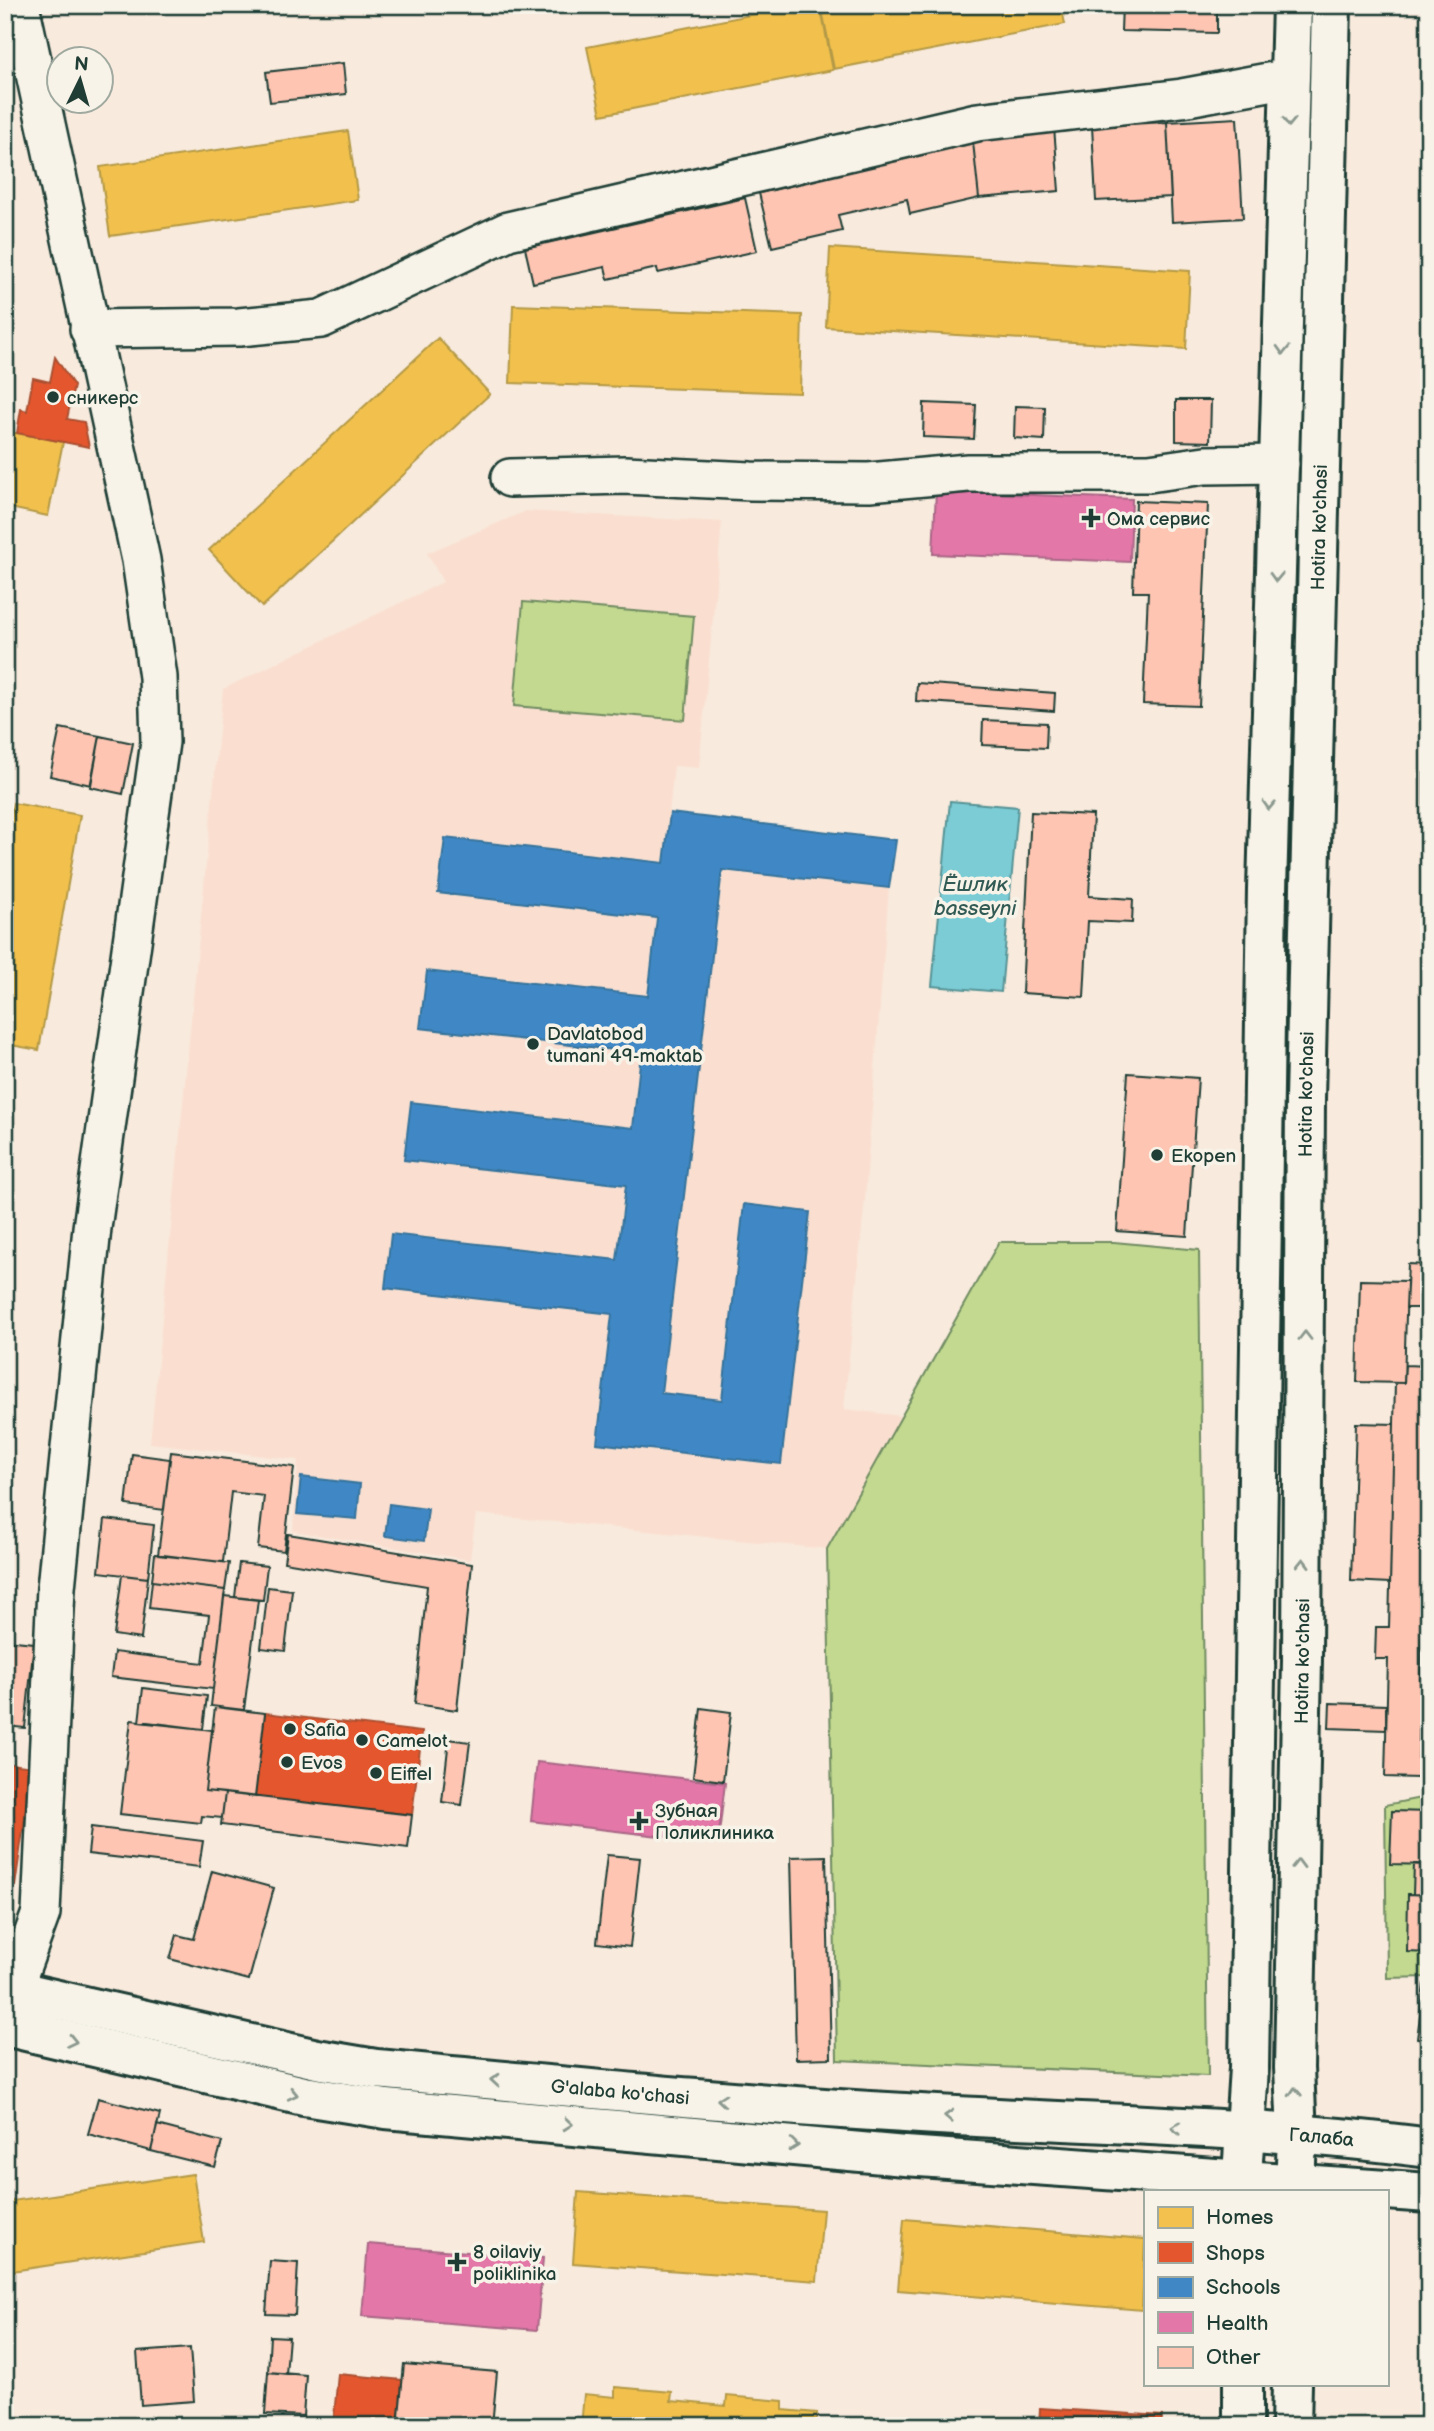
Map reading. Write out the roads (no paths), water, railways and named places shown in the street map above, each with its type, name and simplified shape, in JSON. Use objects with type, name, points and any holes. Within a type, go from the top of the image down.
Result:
[{"type":"main road","points":[[1292,5],[1267,889],[1250,2040],[1241,2186],[1374,2190]]},
{"type":"main road","name":"Hotira ko'chasi","points":[[1296,2188],[1294,2068],[1302,1660],[1305,1099],[1331,5]]},
{"type":"main road","points":[[1281,391],[1322,389]]},
{"type":"main road","name":"G'alaba ko'chasi","points":[[7,2004],[376,2069],[743,2102],[1244,2132]]},
{"type":"main road","name":"G'alaba ko'chasi","points":[[7,2004],[304,2096],[386,2109],[1241,2186]]},
{"type":"main road","name":"Галаба","points":[[1244,2132],[1297,2134],[1414,2146]]},
{"type":"main road","points":[[1388,2190],[1413,2191]]},
{"type":"main road","points":[[1243,2386],[1243,2426]]},
{"type":"main road","points":[[1291,2426],[1292,2386]]},
{"type":"street","points":[[7,2004],[41,1913],[56,1588],[92,1228],[160,742],[159,677],[141,560],[20,5]]},
{"type":"street","points":[[89,329],[239,327],[321,320],[508,231],[977,122],[1182,98],[1290,78]]},
{"type":"street","points":[[510,478],[625,475],[751,481],[869,482],[968,474],[1149,473],[1205,466],[1280,464]]},
{"type":"water","name":"Ёшлик basseyni","points":[[950,801],[1018,807],[1001,992],[932,986]]},
{"type":"place","name":"сникерс","points":[[53,397]]},
{"type":"place","name":"Ома сервис","points":[[1091,518]]},
{"type":"place","name":"Davlatobod tumani 49-maktab","points":[[533,1044]]},
{"type":"place","name":"Ekopen","points":[[1157,1155]]},
{"type":"place","name":"Safia","points":[[290,1729]]},
{"type":"place","name":"Camelot","points":[[362,1740]]},
{"type":"place","name":"Evos","points":[[287,1762]]},
{"type":"place","name":"Eiffel","points":[[376,1773]]},
{"type":"place","name":"Зубная Поликлиника","points":[[639,1821]]},
{"type":"place","name":"8 oilaviy poliklinika","points":[[457,2262]]}]
